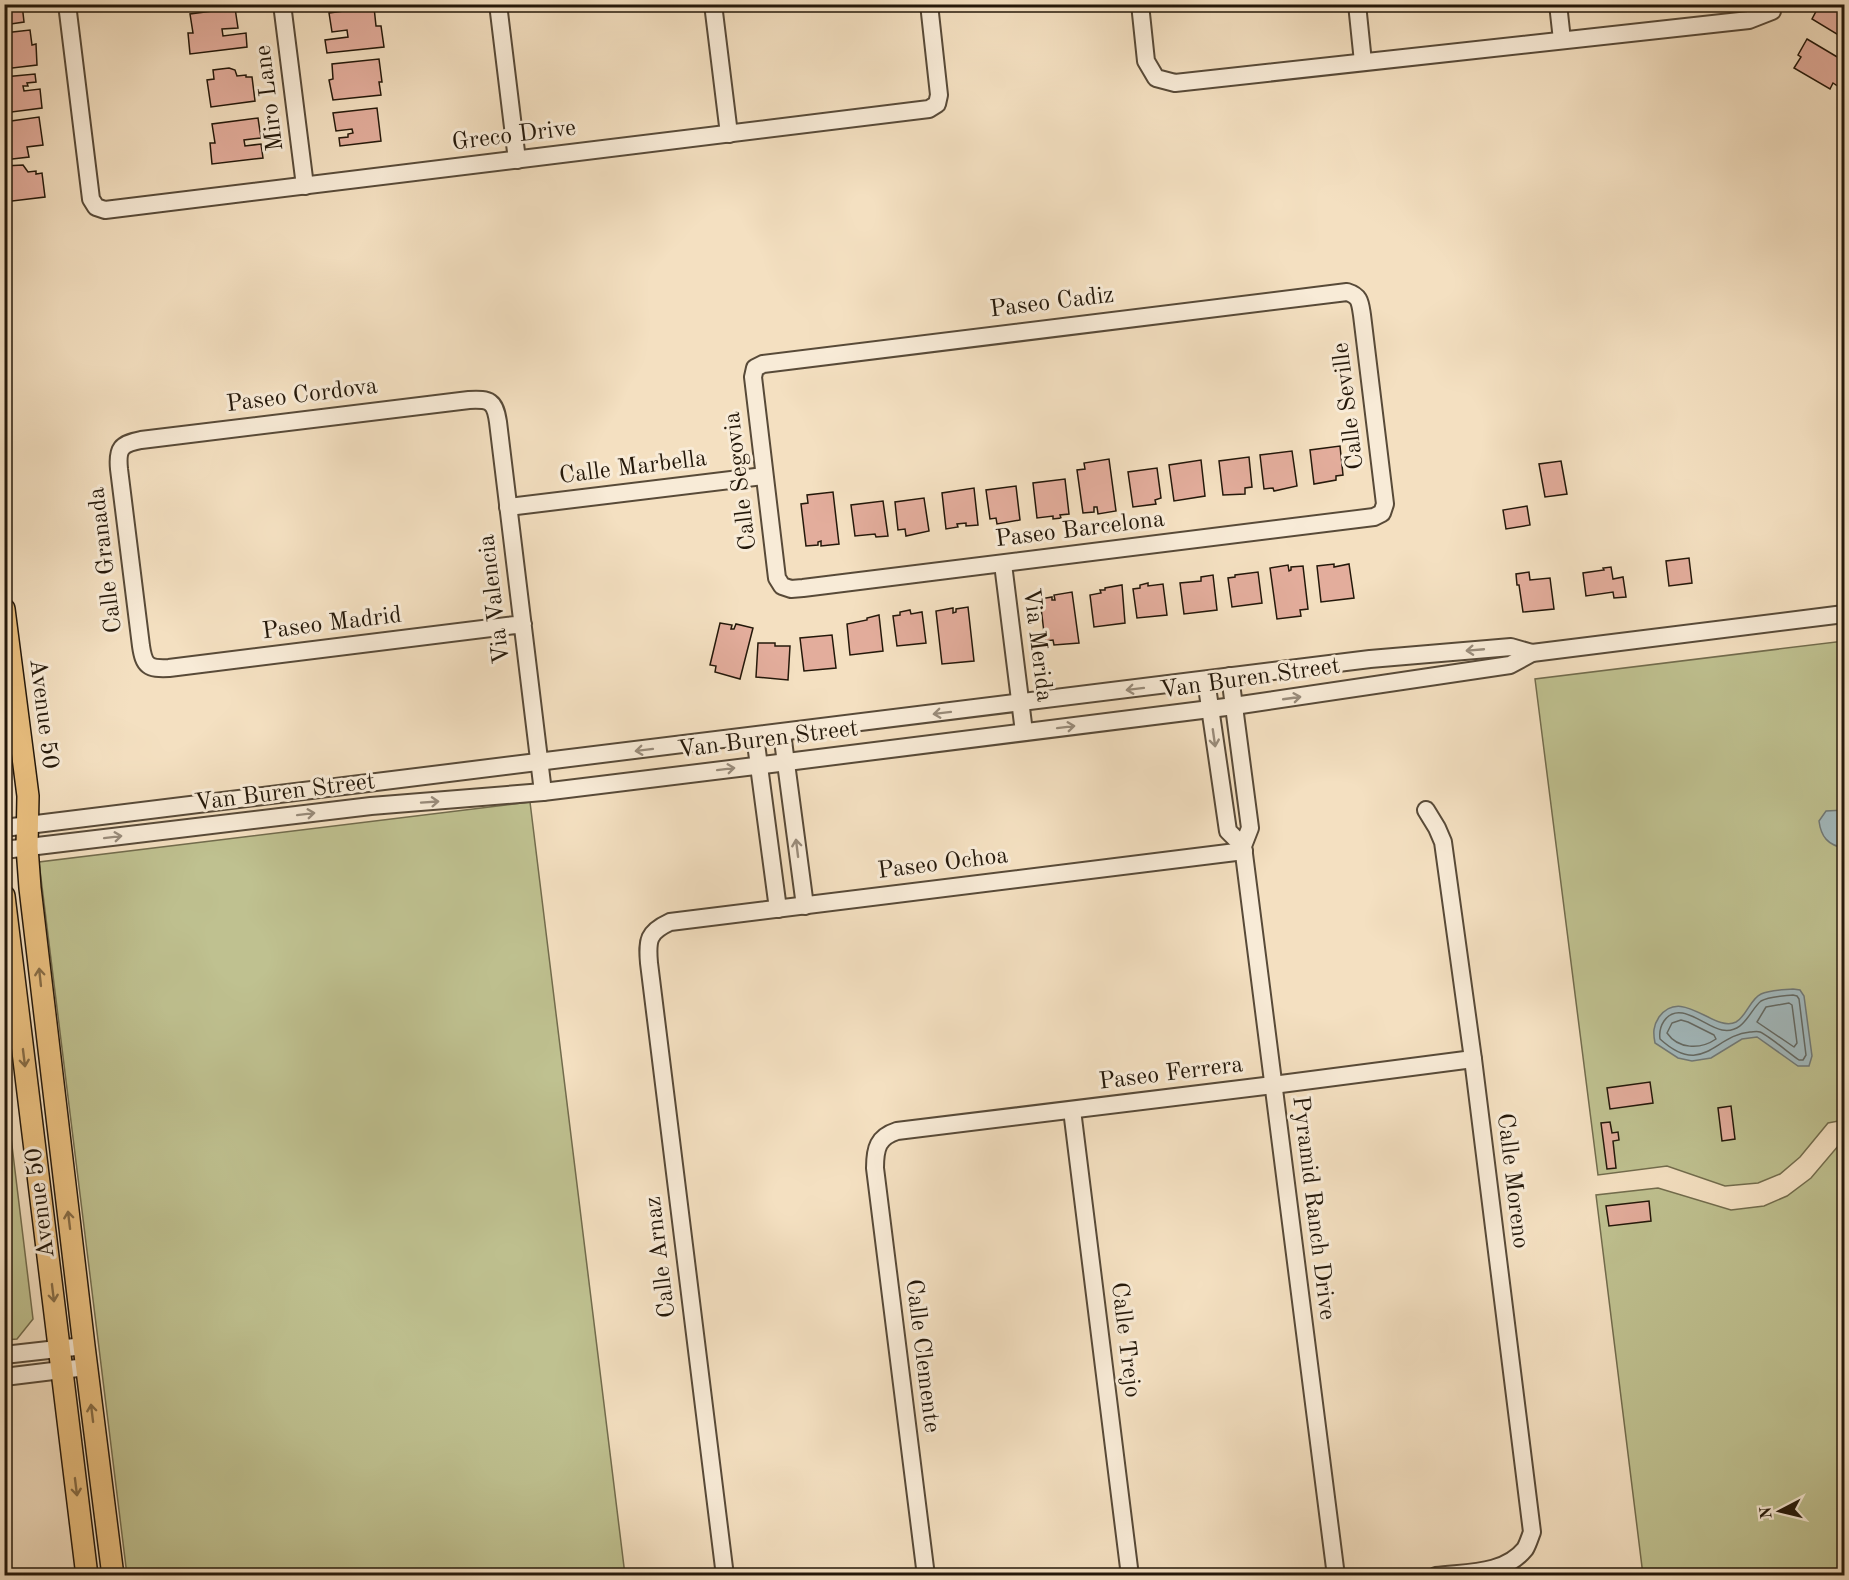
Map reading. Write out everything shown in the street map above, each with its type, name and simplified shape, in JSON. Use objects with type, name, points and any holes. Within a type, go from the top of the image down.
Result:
[{"type":"main road","name":"Avenue 50","points":[[4,609],[28,796],[27,847],[86,1367],[113,1575]]},
{"type":"main road","points":[[4,656],[14,685]]},
{"type":"main road","name":"Avenue 50","points":[[4,896],[87,1575]]},
{"type":"street","name":"Greco Drive","points":[[67,4],[91,199],[96,207],[105,210],[929,109],[937,104],[939,95],[929,4]]},
{"type":"street","name":"Miro Lane","points":[[282,4],[305,186]]},
{"type":"street","points":[[498,4],[517,160]]},
{"type":"street","points":[[713,4],[729,134]]},
{"type":"street","points":[[1140,4],[1146,61],[1156,78],[1175,83],[1749,20],[1772,11],[1771,4]]},
{"type":"street","points":[[1357,4],[1363,62]]},
{"type":"street","points":[[1558,4],[1562,40]]},
{"type":"street","name":"Paseo Cadiz","points":[[755,368],[769,362],[1334,293],[1347,292],[1355,295]]},
{"type":"street","name":"Calle Seville","points":[[1355,295],[1360,303],[1362,315],[1384,491],[1385,504],[1382,513]]},
{"type":"street","name":"Calle Segovia","points":[[755,368],[753,384],[775,566],[777,578],[782,586]]},
{"type":"street","name":"Paseo Cordova","points":[[121,447],[129,443],[175,436],[470,400],[482,399],[491,402]]},
{"type":"street","name":"Via Valencia","points":[[491,402],[496,410],[543,792]]},
{"type":"street","name":"Calle Granada","points":[[121,447],[118,456],[125,516],[142,652],[148,666]]},
{"type":"street","name":"Calle Marbella","points":[[508,507],[764,476]]},
{"type":"street","name":"Paseo Barcelona","points":[[782,586],[791,589],[803,588],[1003,564],[1362,519],[1382,513]]},
{"type":"street","name":"Via Merida","points":[[1003,564],[1024,732]]},
{"type":"street","name":"Van Buren Street","points":[[4,850],[371,806],[543,792],[1234,706],[1510,665],[1532,653],[1845,614]]},
{"type":"street","name":"Paseo Madrid","points":[[148,666],[169,668],[522,624]]},
{"type":"street","name":"Van Buren Street","points":[[4,828],[1370,659],[1511,647],[1532,653]]},
{"type":"street","name":"Pyramid Ranch Drive","points":[[1230,676],[1250,828],[1244,849],[1336,1575]]},
{"type":"street","name":"Pyramid Ranch Drive","points":[[1206,680],[1228,831],[1244,849]]},
{"type":"street","points":[[782,733],[805,906]]},
{"type":"street","points":[[755,736],[778,909]]},
{"type":"street","name":"Calle Moreno","points":[[1426,810],[1443,842],[1473,1059],[1532,1532],[1526,1547],[1507,1564],[1495,1568],[1436,1575]]},
{"type":"street","name":"Paseo Ochoa","points":[[652,933],[670,922],[1244,849]]},
{"type":"street","name":"Calle Arnaz","points":[[652,933],[648,945],[649,963],[725,1575]]},
{"type":"street","name":"Paseo Ferrera","points":[[880,1142],[887,1134],[897,1131],[1473,1059]]},
{"type":"street","name":"Calle Trejo","points":[[1072,1110],[1130,1575]]},
{"type":"street","name":"Calle Clemente","points":[[880,1142],[875,1153],[875,1168],[926,1575]]},
{"type":"street","points":[[4,1355],[84,1346]]},
{"type":"street","points":[[4,1377],[86,1367]]},
{"type":"green space","points":[[1844,641],[1844,1120],[1828,1123],[1800,1157],[1780,1174],[1758,1183],[1725,1186],[1667,1166],[1598,1175],[1535,679]]},
{"type":"green space","points":[[530,802],[625,1575],[127,1575],[39,862]]},
{"type":"green space","points":[[5,1088],[33,1319],[17,1339],[5,1340]]},
{"type":"green space","points":[[1844,1139],[1844,1575],[1643,1575],[1596,1195],[1658,1188],[1731,1210],[1764,1206],[1787,1196],[1811,1178]]},
{"type":"water","points":[[1844,810],[1844,848],[1826,839],[1819,821],[1826,811]]},
{"type":"water","points":[[1800,990],[1804,996],[1812,1056],[1809,1066],[1798,1066],[1757,1037],[1742,1039],[1711,1058],[1692,1061],[1678,1058],[1655,1043],[1656,1023],[1668,1009],[1678,1006],[1688,1008],[1727,1024],[1740,1019],[1757,996],[1772,991]]},
{"type":"building","points":[[4,4],[22,4],[24,22],[4,25]]},
{"type":"building","points":[[1820,4],[1844,4],[1844,28],[1840,36],[1812,19]]},
{"type":"building","points":[[374,7],[376,26],[381,26],[384,47],[327,53],[325,40],[348,37],[347,30],[332,32],[329,13]]},
{"type":"building","points":[[235,8],[238,28],[222,29],[223,36],[246,33],[247,47],[190,54],[188,33],[193,33],[190,14]]},
{"type":"building","points":[[30,30],[32,45],[36,44],[37,65],[4,69],[4,33]]},
{"type":"building","points":[[1807,39],[1844,61],[1844,77],[1839,87],[1833,83],[1830,89],[1794,68],[1801,57],[1798,55]]},
{"type":"building","points":[[379,59],[381,95],[333,100],[329,80],[333,79],[332,64]]},
{"type":"building","points":[[229,68],[235,70],[237,76],[252,77],[255,101],[211,107],[207,80],[214,79],[213,70]]},
{"type":"building","points":[[35,74],[36,82],[23,86],[24,91],[40,89],[42,108],[4,113],[4,77]]},
{"type":"building","points":[[377,108],[381,141],[340,146],[339,138],[348,137],[348,134],[353,133],[352,129],[336,131],[333,113]]},
{"type":"building","points":[[39,117],[43,145],[27,147],[29,157],[4,160],[4,122]]},
{"type":"building","points":[[258,118],[261,138],[244,140],[245,146],[261,144],[263,158],[212,164],[210,143],[215,143],[212,124]]},
{"type":"building","points":[[23,165],[28,172],[42,173],[45,197],[4,202],[4,166]]},
{"type":"building","points":[[1340,446],[1343,475],[1336,476],[1336,480],[1314,484],[1310,450]]},
{"type":"building","points":[[1292,451],[1297,486],[1274,491],[1273,488],[1264,489],[1260,455]]},
{"type":"building","points":[[1249,457],[1252,487],[1245,488],[1245,494],[1223,495],[1219,461]]},
{"type":"building","points":[[1109,459],[1116,511],[1098,514],[1097,507],[1094,507],[1094,512],[1083,513],[1077,470],[1085,469],[1084,463]]},
{"type":"building","points":[[1201,460],[1205,496],[1174,501],[1169,465]]},
{"type":"building","points":[[1561,461],[1567,494],[1545,497],[1539,464]]},
{"type":"building","points":[[1157,468],[1161,498],[1155,500],[1156,504],[1133,507],[1128,472]]},
{"type":"building","points":[[1065,479],[1069,514],[1053,519],[1053,516],[1037,518],[1033,483]]},
{"type":"building","points":[[1016,486],[1020,520],[997,524],[996,518],[990,519],[986,490]]},
{"type":"building","points":[[974,488],[978,525],[957,524],[958,527],[946,529],[942,493]]},
{"type":"building","points":[[833,492],[839,544],[821,546],[821,541],[818,545],[806,546],[801,504],[808,503],[807,495]]},
{"type":"building","points":[[924,498],[929,531],[906,536],[905,529],[898,530],[895,502]]},
{"type":"building","points":[[883,501],[888,536],[876,537],[875,534],[855,536],[851,505]]},
{"type":"building","points":[[1527,506],[1530,525],[1506,529],[1503,510]]},
{"type":"building","points":[[1689,558],[1692,583],[1669,586],[1666,561]]},
{"type":"building","points":[[1334,564],[1334,567],[1349,564],[1354,598],[1321,602],[1317,566]]},
{"type":"building","points":[[1288,565],[1289,571],[1291,567],[1303,566],[1308,609],[1300,610],[1301,616],[1277,619],[1270,568]]},
{"type":"building","points":[[1611,567],[1613,579],[1623,577],[1626,597],[1614,598],[1613,592],[1586,596],[1583,573]]},
{"type":"building","points":[[1258,572],[1262,603],[1232,607],[1228,578]]},
{"type":"building","points":[[1529,572],[1530,580],[1550,578],[1554,609],[1523,612],[1516,574]]},
{"type":"building","points":[[1213,575],[1217,610],[1184,614],[1180,583],[1201,581],[1201,577]]},
{"type":"building","points":[[1148,583],[1148,586],[1163,584],[1167,615],[1137,618],[1133,589]]},
{"type":"building","points":[[1122,585],[1125,623],[1094,627],[1090,595],[1101,593],[1100,590],[1105,590],[1105,588]]},
{"type":"building","points":[[1072,592],[1079,643],[1054,645],[1053,640],[1045,641],[1040,599],[1052,597],[1052,600],[1055,600],[1054,595]]},
{"type":"building","points":[[968,607],[974,661],[942,664],[936,611],[953,608],[953,613],[956,609]]},
{"type":"building","points":[[910,610],[911,614],[922,612],[926,643],[897,646],[893,616]]},
{"type":"building","points":[[879,615],[883,651],[850,655],[847,624]]},
{"type":"building","points":[[720,623],[732,625],[731,629],[734,629],[736,624],[753,628],[740,679],[715,672],[716,666],[710,665]]},
{"type":"building","points":[[832,635],[836,668],[804,671],[800,638]]},
{"type":"building","points":[[758,643],[790,646],[788,680],[756,677]]},
{"type":"building","points":[[1650,1082],[1653,1103],[1610,1109],[1607,1088]]},
{"type":"building","points":[[1731,1106],[1735,1139],[1722,1141],[1718,1108]]},
{"type":"building","points":[[1610,1122],[1612,1133],[1618,1132],[1619,1140],[1613,1141],[1616,1168],[1607,1169],[1601,1123]]},
{"type":"building","points":[[1649,1201],[1651,1221],[1609,1226],[1606,1206]]}]
